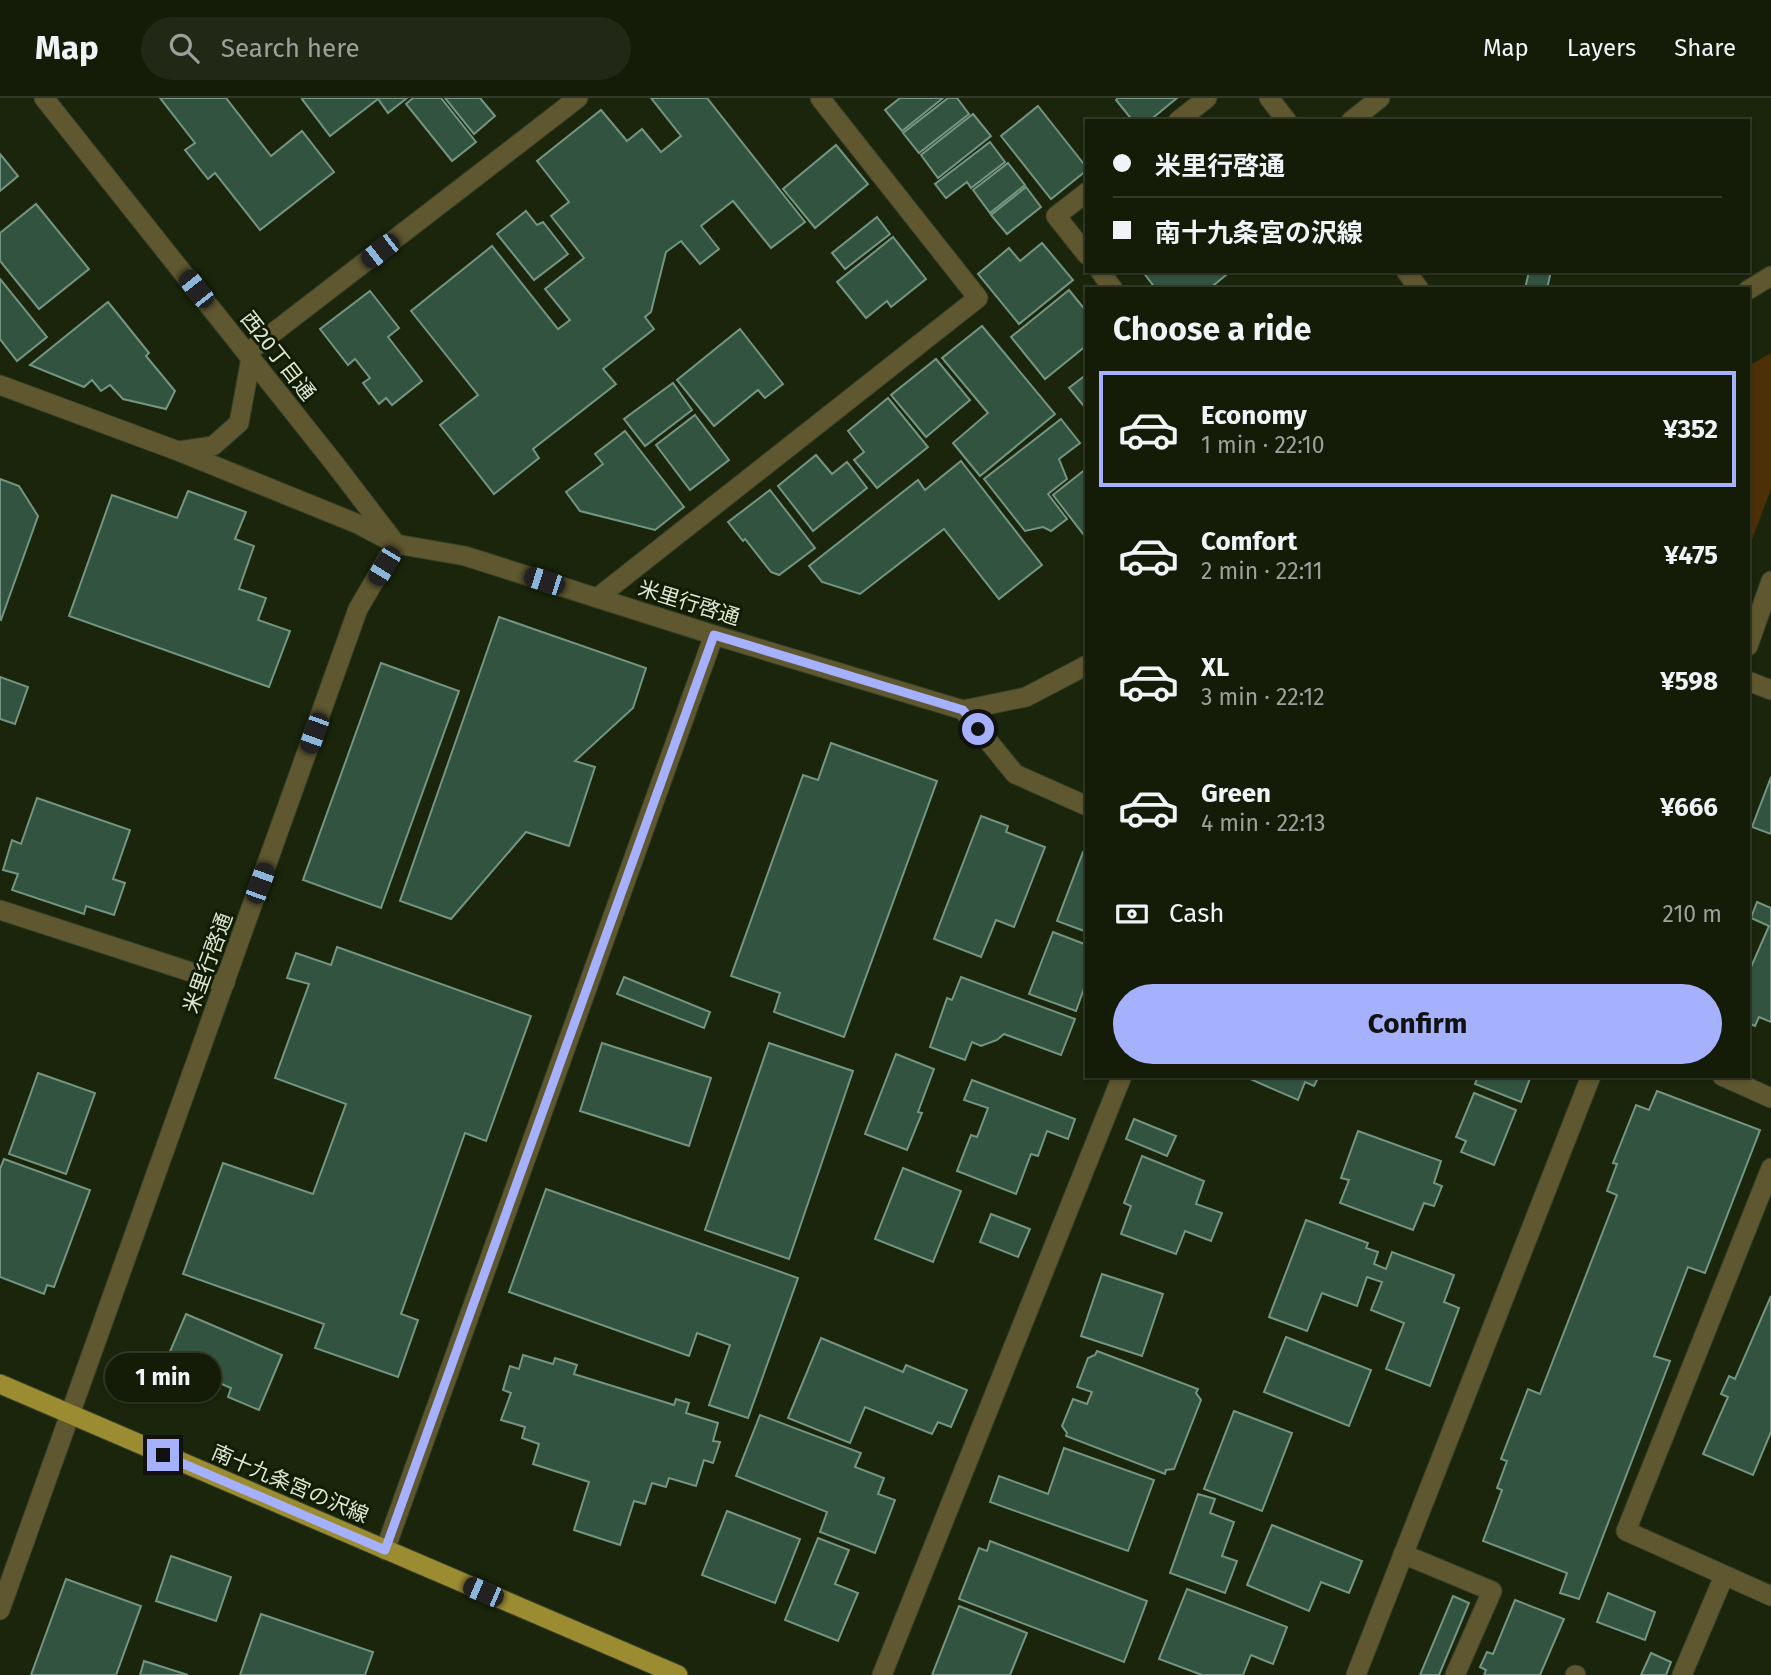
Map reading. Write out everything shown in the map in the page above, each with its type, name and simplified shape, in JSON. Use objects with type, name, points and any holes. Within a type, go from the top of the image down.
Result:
[{"type":"main road","name":"南十九条宮の沢線","points":[[0,1384],[678,1675]]},
{"type":"street","name":"西20丁目通","points":[[44,98],[396,544]]},
{"type":"street","points":[[178,452],[213,446],[239,423],[249,356],[578,98]]},
{"type":"street","points":[[597,598],[978,298],[820,98]]},
{"type":"street","points":[[1181,119],[1207,98]]},
{"type":"street","points":[[1269,98],[1285,119]]},
{"type":"street","points":[[1354,119],[1380,98]]},
{"type":"street","points":[[1085,194],[1056,216],[1085,252]]},
{"type":"street","points":[[1750,289],[1771,276]]},
{"type":"street","points":[[0,385],[358,524],[396,544]]},
{"type":"street","name":"米里行啓通","points":[[0,1610],[358,608],[396,544],[465,556],[963,710],[1026,697],[1085,666]]},
{"type":"street","points":[[1750,640],[1771,581]]},
{"type":"street","points":[[385,1550],[714,635]]},
{"type":"street","points":[[1750,682],[1771,690]]},
{"type":"street","points":[[963,710],[1016,774],[1085,805]]},
{"type":"street","points":[[0,910],[225,983]]},
{"type":"street","points":[[882,1675],[1121,1078]]},
{"type":"street","points":[[1356,1675],[1590,1078]]},
{"type":"street","points":[[1726,1078],[1771,1098]]},
{"type":"street","points":[[1771,1168],[1626,1531],[1771,1596]]},
{"type":"street","points":[[1404,1554],[1492,1591],[1455,1675]]},
{"type":"street","points":[[1682,1675],[1724,1576]]},
{"type":"shaded area","points":[[1771,353],[1771,489],[1750,545],[1750,365]]},
{"type":"building","points":[[160,98],[226,98],[271,156],[302,131],[334,172],[260,230],[215,173],[208,179],[185,150],[195,143]]},
{"type":"building","points":[[407,98],[388,113],[378,99],[330,136],[302,99]]},
{"type":"building","points":[[413,98],[441,98],[476,142],[452,161],[406,104]]},
{"type":"building","points":[[445,98],[480,98],[495,116],[474,134]]},
{"type":"building","points":[[651,98],[707,98],[805,222],[771,248],[733,201],[701,226],[719,249],[700,264],[681,241],[666,252],[651,312],[645,317],[654,329],[603,369],[616,384],[533,449],[539,458],[494,494],[440,425],[478,395],[411,311],[492,246],[558,329],[570,320],[545,289],[584,258],[551,216],[569,202],[537,161],[601,110],[627,141],[642,129],[661,152],[681,136]]},
{"type":"building","points":[[900,98],[943,98],[902,131],[885,110]]},
{"type":"building","points":[[948,98],[957,98],[969,114],[919,153],[903,133]]},
{"type":"building","points":[[1177,98],[1151,119],[1131,119],[1116,100]]},
{"type":"building","points":[[1038,106],[1085,165],[1085,172],[1051,199],[1001,136]]},
{"type":"building","points":[[973,114],[991,136],[938,178],[921,155]]},
{"type":"building","points":[[990,142],[1005,162],[971,188],[967,182],[946,198],[935,184]]},
{"type":"building","points":[[836,145],[868,184],[815,228],[783,189]]},
{"type":"building","points":[[0,154],[18,176],[0,191]]},
{"type":"building","points":[[1008,163],[1025,185],[990,213],[973,190]]},
{"type":"building","points":[[1026,187],[1041,207],[1007,234],[991,215]]},
{"type":"building","points":[[36,204],[89,269],[39,309],[0,261],[0,233]]},
{"type":"building","points":[[526,211],[537,225],[543,222],[568,254],[534,280],[497,234]]},
{"type":"building","points":[[877,217],[890,234],[845,269],[832,253]]},
{"type":"building","points":[[893,237],[926,279],[891,307],[887,301],[866,318],[837,282]]},
{"type":"building","points":[[1042,243],[1073,280],[1019,324],[978,274],[1009,248],[1020,261]]},
{"type":"building","points":[[1144,273],[1229,273],[1211,287],[1154,287]]},
{"type":"building","points":[[1529,273],[1551,273],[1547,287],[1525,287]]},
{"type":"building","points":[[0,279],[47,337],[17,361],[0,339]]},
{"type":"building","points":[[1069,290],[1085,310],[1085,347],[1045,379],[1011,337]]},
{"type":"building","points":[[370,291],[399,328],[388,337],[422,381],[392,405],[386,398],[379,404],[363,383],[370,378],[355,359],[348,365],[320,329]]},
{"type":"building","points":[[108,302],[149,353],[146,356],[175,391],[166,409],[123,399],[110,385],[101,391],[92,380],[84,387],[30,365]]},
{"type":"building","points":[[982,326],[1055,414],[980,476],[953,443],[988,413],[942,358]]},
{"type":"building","points":[[740,329],[783,384],[765,398],[758,390],[714,426],[677,380]]},
{"type":"building","points":[[936,359],[970,400],[926,437],[891,395]]},
{"type":"building","points":[[1085,376],[1085,408],[1069,388]]},
{"type":"building","points":[[673,383],[692,410],[645,446],[624,419]]},
{"type":"building","points":[[888,398],[928,447],[877,488],[854,460],[864,452],[848,431]]},
{"type":"building","points":[[695,415],[729,460],[690,490],[656,445]]},
{"type":"building","points":[[1061,419],[1080,443],[1059,459],[1067,479],[1048,494],[1067,519],[1051,531],[1043,527],[1025,531],[984,479]]},
{"type":"building","points":[[625,431],[684,507],[655,530],[580,511],[566,492],[603,464],[595,454]]},
{"type":"building","points":[[816,455],[832,474],[847,462],[867,488],[813,531],[778,486]]},
{"type":"building","points":[[961,461],[1042,565],[999,599],[944,529],[860,594],[822,582],[809,566],[918,480],[925,490]]},
{"type":"building","points":[[1085,470],[1085,536],[1053,495]]},
{"type":"building","points":[[0,479],[19,486],[38,516],[1,620],[0,619]]},
{"type":"building","points":[[770,490],[815,548],[779,575],[771,572],[728,522]]},
{"type":"building","points":[[188,491],[246,512],[235,539],[254,546],[239,589],[266,598],[258,620],[290,631],[269,687],[69,616],[112,495],[177,518]]},
{"type":"building","points":[[499,617],[646,668],[633,708],[575,761],[595,767],[569,846],[526,832],[451,919],[400,901]]},
{"type":"building","points":[[381,663],[459,691],[381,908],[303,880]]},
{"type":"building","points":[[0,677],[28,687],[15,724],[0,719]]},
{"type":"building","points":[[831,743],[937,781],[844,1037],[774,1012],[780,993],[731,976],[803,775],[818,780]]},
{"type":"building","points":[[1771,777],[1771,834],[1752,827]]},
{"type":"building","points":[[37,798],[130,830],[113,879],[125,883],[114,915],[86,906],[84,914],[12,890],[18,874],[3,870],[12,840],[21,844]]},
{"type":"building","points":[[981,816],[1008,826],[1006,832],[1045,847],[1014,927],[996,920],[981,957],[934,939]]},
{"type":"building","points":[[1083,852],[1085,852],[1085,931],[1057,921]]},
{"type":"building","points":[[1757,902],[1771,908],[1771,1022],[1759,1017],[1755,1026],[1750,1024],[1750,969],[1769,926],[1751,918]]},
{"type":"building","points":[[1053,932],[1085,944],[1085,986],[1076,1011],[1029,994]]},
{"type":"building","points":[[337,947],[531,1016],[486,1141],[465,1133],[401,1314],[418,1320],[398,1377],[315,1348],[324,1324],[183,1274],[223,1163],[313,1194],[346,1104],[275,1078],[309,984],[287,978],[296,953],[331,965]]},
{"type":"building","points":[[624,977],[710,1012],[704,1028],[617,994]]},
{"type":"building","points":[[961,977],[1075,1019],[1061,1055],[1004,1034],[981,1046],[972,1042],[965,1060],[930,1047],[947,998],[952,1000]]},
{"type":"building","points":[[602,1043],[711,1078],[689,1146],[580,1111]]},
{"type":"building","points":[[769,1043],[853,1071],[789,1259],[705,1230]]},
{"type":"building","points":[[896,1054],[934,1069],[918,1112],[922,1113],[907,1150],[865,1134]]},
{"type":"building","points":[[38,1073],[95,1093],[66,1174],[9,1154]]},
{"type":"building","points":[[1318,1078],[1314,1086],[1305,1082],[1298,1100],[1250,1079]]},
{"type":"building","points":[[1477,1078],[1530,1078],[1521,1102],[1475,1084]]},
{"type":"building","points":[[972,1080],[1075,1119],[1068,1139],[1047,1131],[1038,1156],[1031,1154],[1016,1194],[957,1171],[971,1135],[977,1137],[988,1108],[964,1100]]},
{"type":"building","points":[[1657,1091],[1760,1130],[1705,1273],[1688,1267],[1654,1356],[1670,1361],[1579,1599],[1560,1593],[1567,1573],[1483,1541],[1502,1490],[1497,1488],[1507,1461],[1501,1459],[1528,1389],[1540,1394],[1617,1195],[1607,1191],[1617,1164],[1613,1163],[1636,1105],[1649,1110]]},
{"type":"building","points":[[1474,1093],[1516,1110],[1494,1165],[1461,1152],[1466,1141],[1456,1137]]},
{"type":"building","points":[[1134,1119],[1176,1136],[1167,1156],[1126,1139]]},
{"type":"building","points":[[1358,1131],[1441,1161],[1434,1183],[1442,1186],[1434,1206],[1424,1203],[1413,1230],[1340,1203],[1349,1180],[1341,1178]]},
{"type":"building","points":[[1142,1156],[1204,1181],[1196,1204],[1222,1213],[1211,1241],[1185,1231],[1176,1254],[1121,1234],[1131,1206],[1124,1203]]},
{"type":"building","points":[[4,1159],[90,1190],[54,1287],[47,1285],[44,1294],[0,1277],[0,1169]]},
{"type":"building","points":[[903,1168],[961,1191],[933,1262],[875,1239]]},
{"type":"building","points":[[546,1189],[798,1278],[748,1418],[709,1405],[730,1345],[697,1333],[689,1356],[509,1292]]},
{"type":"building","points":[[991,1214],[1030,1229],[1018,1257],[980,1242]]},
{"type":"building","points":[[1306,1220],[1368,1243],[1366,1248],[1378,1252],[1374,1264],[1386,1269],[1392,1252],[1454,1275],[1444,1302],[1459,1308],[1430,1386],[1386,1369],[1404,1323],[1371,1310],[1382,1282],[1367,1277],[1357,1306],[1322,1293],[1307,1331],[1269,1317]]},
{"type":"building","points":[[1102,1274],[1163,1294],[1142,1356],[1081,1336]]},
{"type":"building","points":[[1771,1296],[1771,1432],[1753,1475],[1703,1454],[1728,1397],[1721,1394],[1729,1376],[1735,1379]]},
{"type":"building","points":[[186,1314],[282,1355],[259,1410],[228,1397],[231,1388],[194,1372],[191,1379],[163,1368]]},
{"type":"building","points":[[1286,1337],[1371,1370],[1349,1426],[1264,1392]]},
{"type":"building","points":[[821,1338],[903,1372],[906,1365],[967,1390],[951,1427],[938,1422],[932,1434],[865,1407],[850,1443],[788,1418]]},
{"type":"building","points":[[1097,1351],[1198,1389],[1196,1393],[1201,1400],[1174,1469],[1166,1470],[1165,1474],[1066,1436],[1062,1426],[1073,1399],[1087,1404],[1092,1392],[1077,1387],[1088,1358]]},
{"type":"building","points":[[523,1355],[553,1364],[555,1358],[577,1365],[574,1374],[674,1405],[676,1399],[689,1403],[686,1413],[718,1423],[713,1441],[720,1442],[713,1463],[704,1460],[696,1486],[669,1478],[666,1487],[652,1483],[645,1504],[634,1501],[620,1545],[574,1530],[589,1482],[533,1464],[539,1444],[522,1438],[525,1427],[501,1420],[511,1393],[503,1390],[510,1366],[519,1369]]},
{"type":"building","points":[[1234,1411],[1292,1433],[1262,1511],[1204,1489]]},
{"type":"building","points":[[760,1415],[861,1453],[855,1467],[884,1478],[878,1494],[895,1500],[875,1553],[820,1532],[827,1512],[736,1476]]},
{"type":"building","points":[[1064,1448],[1154,1480],[1128,1551],[990,1502],[999,1476],[1048,1494]]},
{"type":"building","points":[[1198,1494],[1215,1499],[1210,1513],[1234,1522],[1222,1556],[1237,1561],[1225,1593],[1170,1573]]},
{"type":"building","points":[[727,1511],[800,1539],[775,1603],[702,1575]]},
{"type":"building","points":[[1272,1525],[1362,1561],[1349,1593],[1321,1582],[1309,1611],[1247,1585]]},
{"type":"building","points":[[818,1538],[849,1550],[835,1584],[858,1593],[838,1641],[785,1620]]},
{"type":"building","points":[[990,1541],[1147,1601],[1124,1662],[959,1599],[979,1548],[987,1551]]},
{"type":"building","points":[[171,1556],[231,1577],[216,1621],[156,1601]]},
{"type":"building","points":[[66,1579],[141,1606],[116,1675],[31,1675]]},
{"type":"building","points":[[1187,1589],[1287,1627],[1273,1664],[1251,1655],[1243,1675],[1202,1675],[1159,1659]]},
{"type":"building","points":[[1608,1593],[1655,1612],[1645,1640],[1597,1622]]},
{"type":"building","points":[[1453,1596],[1469,1603],[1439,1675],[1420,1675]]},
{"type":"building","points":[[1515,1600],[1564,1619],[1540,1675],[1484,1675],[1486,1670],[1480,1667],[1487,1652],[1493,1654]]},
{"type":"building","points":[[959,1606],[1027,1633],[1010,1675],[932,1675]]},
{"type":"building","points":[[261,1614],[373,1652],[365,1675],[240,1675]]},
{"type":"building","points":[[1651,1653],[1671,1662],[1666,1675],[1641,1675]]},
{"type":"building","points":[[144,1661],[188,1675],[140,1675]]},
{"type":"route","points":[[163,1455],[385,1550],[714,635],[963,710],[978,729]]}]
